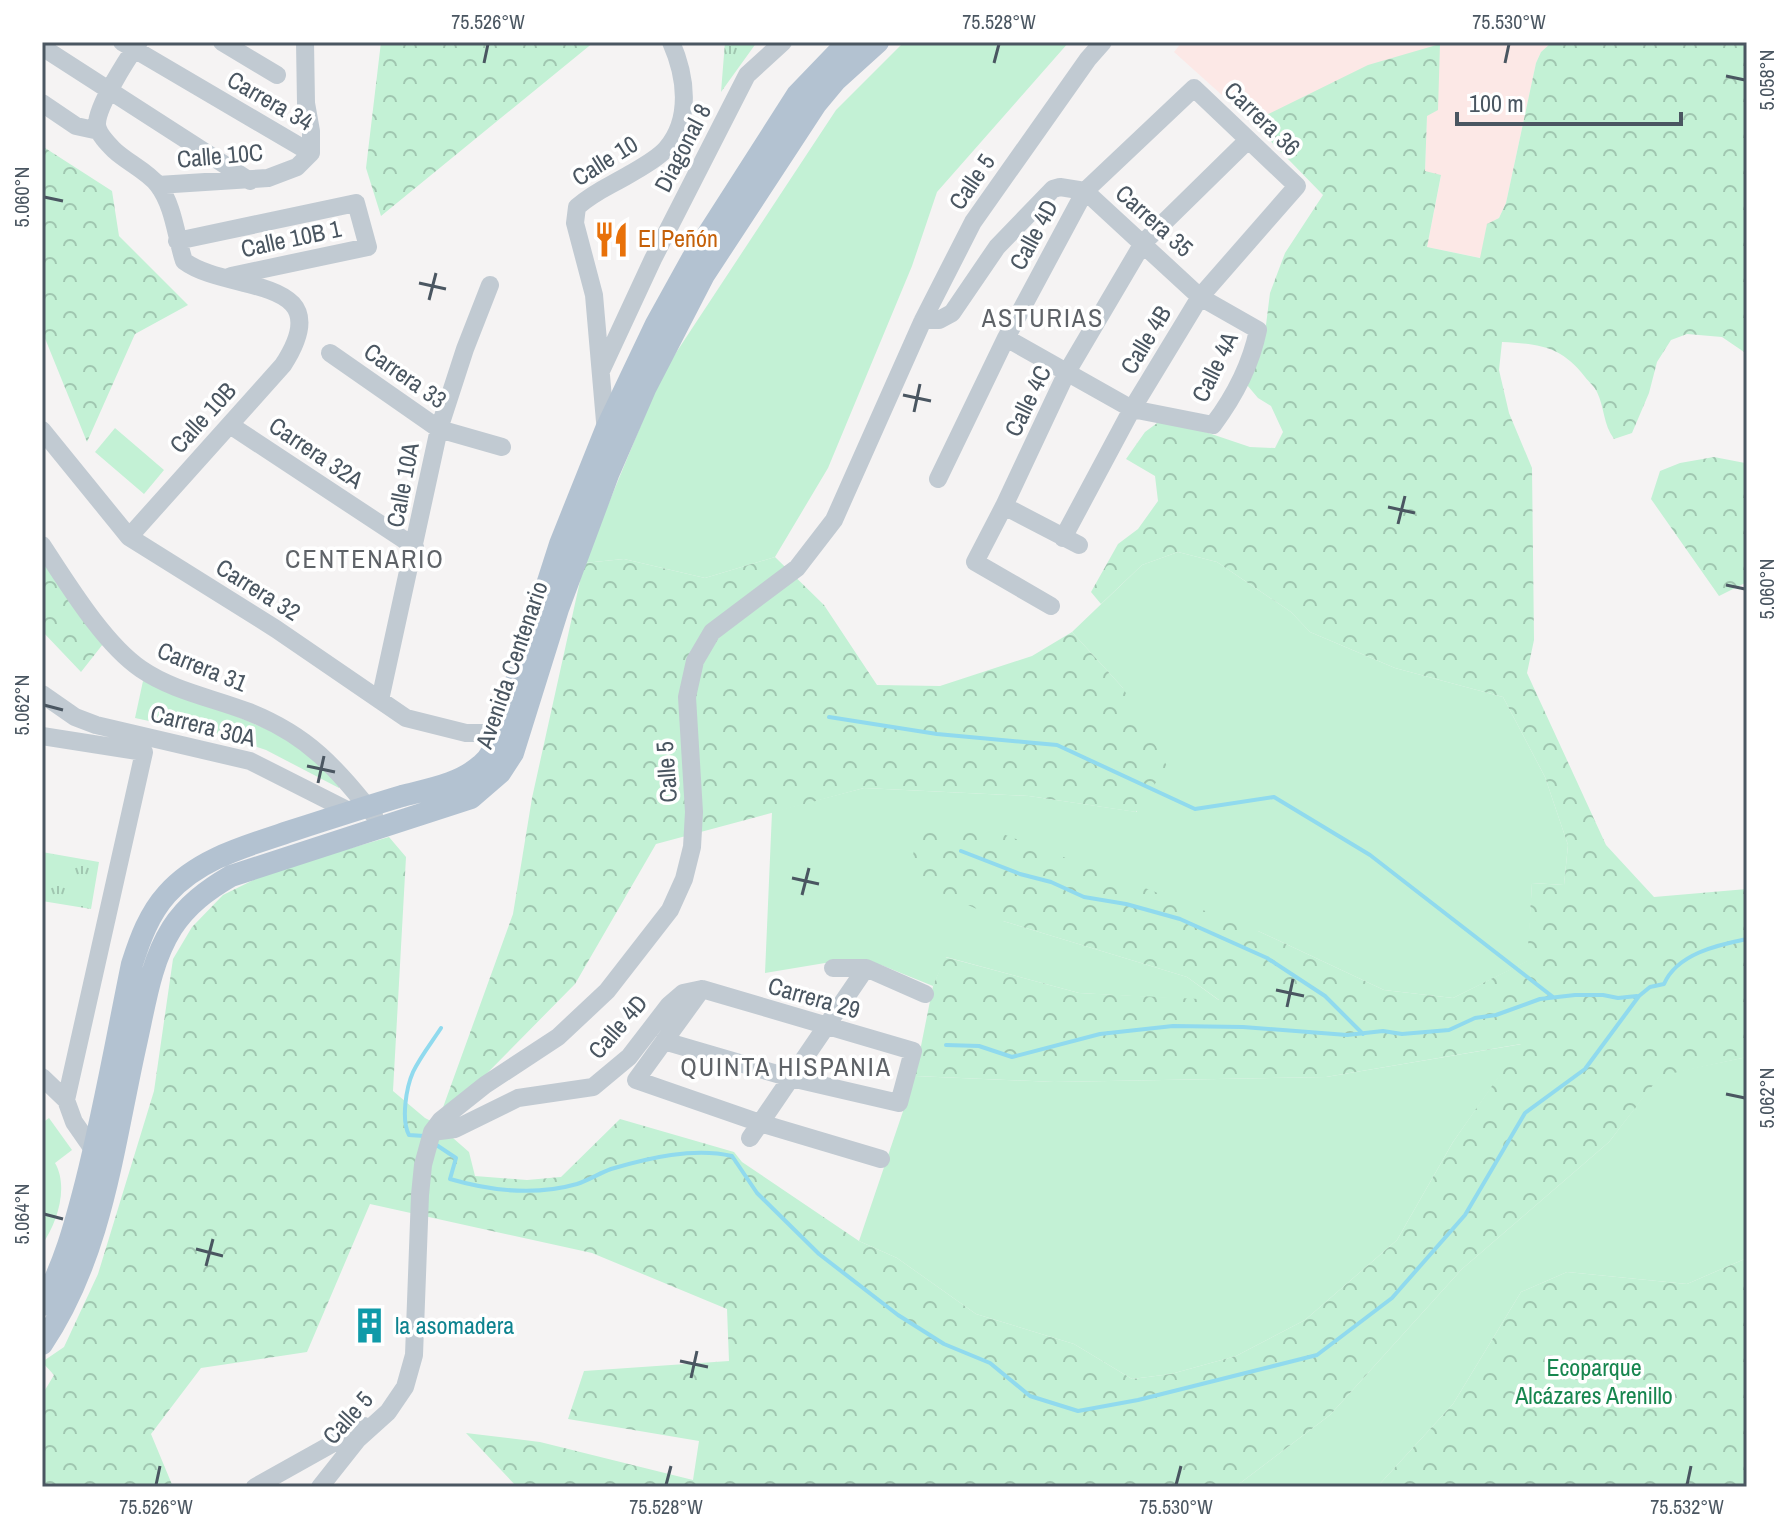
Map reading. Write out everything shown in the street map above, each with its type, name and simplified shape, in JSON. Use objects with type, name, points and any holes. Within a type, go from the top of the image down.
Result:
[{"type":"main road","name":"Avenida Centenario","points":[[44,1333],[67,1303],[87,1257],[132,964],[154,910],[179,883],[213,859],[359,809],[466,788],[492,752],[560,544],[606,429],[656,324],[701,246],[797,95],[848,42]]},
{"type":"main road","name":"Avenida Centenario","points":[[42,1305],[102,1160],[152,972],[171,929],[205,891],[231,876],[382,825],[500,773],[513,753],[558,609],[609,472],[659,359],[704,275],[825,91],[878,42]]},
{"type":"street","points":[[222,42],[277,75]]},
{"type":"street","points":[[305,42],[311,153]]},
{"type":"street","name":"Calle 10","points":[[609,472],[594,295],[575,223],[577,207],[594,192],[627,176],[664,152],[673,140],[680,127],[685,98],[671,42]]},
{"type":"street","name":"Diagonal 8","points":[[600,373],[653,259],[747,75],[783,42]]},
{"type":"street","name":"Calle 5","points":[[320,1487],[358,1439],[388,1412],[405,1387],[414,1355],[420,1195],[423,1165],[432,1132],[441,1120],[485,1085],[568,1028],[607,991],[670,910],[684,879],[692,847],[694,812],[687,697],[695,661],[712,632],[797,568],[834,520],[923,320],[973,222],[1103,42]]},
{"type":"street","points":[[98,127],[110,90],[131,44]]},
{"type":"street","name":"Carrera 34","points":[[131,44],[311,153]]},
{"type":"street","points":[[42,47],[250,181]]},
{"type":"street","name":"Carrera 36","points":[[1194,88],[1297,186]]},
{"type":"street","name":"Calle 4D","points":[[938,479],[1006,338],[1085,191],[1194,88]]},
{"type":"street","points":[[42,103],[76,126],[98,127]]},
{"type":"street","points":[[98,127],[112,149],[158,185],[167,201],[184,261],[193,268],[224,278]]},
{"type":"street","name":"Calle 4C","points":[[1051,606],[975,562],[1067,372],[1143,243],[1248,140]]},
{"type":"street","name":"Calle 10C","points":[[158,185],[268,178],[297,167],[311,153]]},
{"type":"street","name":"Calle 4B","points":[[1005,504],[1071,542],[1132,409],[1200,297],[1297,186]]},
{"type":"street","name":"Carrera 35","points":[[923,320],[939,320],[952,313],[997,247],[1053,189],[1060,187],[1085,191],[1200,297],[1258,330]]},
{"type":"street","name":"Calle 10B 1","points":[[177,241],[356,203],[368,247],[224,278]]},
{"type":"street","name":"Calle 10B","points":[[129,537],[283,365],[298,336],[301,323],[298,312],[289,300],[265,288],[224,278]]},
{"type":"street","name":"Calle 10A","points":[[380,700],[439,429],[490,285]]},
{"type":"street","name":"Calle 4A","points":[[1132,409],[1213,425],[1229,404],[1254,352],[1258,330]]},
{"type":"street","points":[[1006,338],[1132,409]]},
{"type":"street","name":"Carrera 33","points":[[330,353],[439,429],[502,447]]},
{"type":"street","name":"Carrera 32A","points":[[230,425],[415,547]]},
{"type":"street","name":"Carrera 32","points":[[42,430],[129,537],[276,629],[406,718],[466,733],[486,733]]},
{"type":"street","name":"Carrera 31","points":[[42,545],[111,640],[141,669],[162,681],[249,712],[295,735],[336,768],[359,809]]},
{"type":"street","name":"Carrera 30A","points":[[42,694],[75,717],[96,725],[250,761],[359,809],[382,825]]},
{"type":"street","points":[[42,736],[144,752],[66,1100]]},
{"type":"street","name":"Carrera 29","points":[[833,968],[866,968],[925,994]]},
{"type":"street","points":[[755,1130],[866,968]]},
{"type":"street","points":[[702,989],[636,1080],[755,1130],[881,1159]]},
{"type":"street","name":"Calle 4D","points":[[432,1132],[455,1129],[518,1098],[593,1087],[629,1057],[669,1005],[683,993],[702,989]]},
{"type":"street","name":"Carrera 29","points":[[702,989],[913,1051],[899,1103],[791,1078]]},
{"type":"street","points":[[664,1041],[791,1078]]},
{"type":"street","points":[[42,1077],[66,1100],[74,1122],[102,1160]]},
{"type":"street","points":[[42,1092],[66,1100]]},
{"type":"street","points":[[255,1487],[388,1412]]},
{"type":"shaded area","points":[[1182,42],[1552,42],[1541,52],[1536,63],[1506,203],[1499,218],[1487,225],[1481,258],[1427,247],[1441,176],[1425,172],[1427,116],[1304,99],[1252,122],[1174,52]]},
{"type":"green space","points":[[381,42],[594,42],[381,216],[366,168]]},
{"type":"green space","points":[[725,42],[757,42],[721,92]]},
{"type":"green space","points":[[904,42],[1069,42],[937,192],[912,266],[828,468],[775,557],[705,578],[624,559],[584,563],[662,374],[836,110]]},
{"type":"green space","points":[[1552,42],[1747,42],[1747,354],[1722,337],[1687,334],[1671,340],[1657,362],[1649,393],[1632,433],[1614,439],[1596,390],[1576,367],[1558,353],[1538,346],[1502,342],[1499,370],[1509,413],[1532,468],[1534,640],[1527,673],[1606,845],[1654,897],[1747,889],[1747,1057],[1660,1076],[1609,1142],[1462,1269],[1330,1415],[1235,1487],[517,1487],[466,1433],[540,1442],[693,1480],[699,1441],[568,1419],[584,1371],[729,1361],[727,1309],[592,1253],[370,1204],[307,1352],[201,1368],[151,1434],[173,1487],[42,1487],[42,1395],[54,1375],[42,1362],[64,1347],[98,1274],[154,1091],[173,959],[192,927],[223,895],[272,871],[389,837],[406,857],[393,1091],[425,1118],[437,1124],[469,1152],[475,1176],[527,1180],[561,1177],[620,1119],[734,1152],[742,1162],[859,1241],[897,1258],[976,1314],[1074,1344],[1132,1379],[1171,1374],[1236,1356],[1305,1320],[1397,1240],[1453,1142],[1521,1044],[1326,1077],[1054,1082],[915,1076],[933,986],[945,957],[1079,993],[1219,1000],[1187,977],[1003,921],[909,878],[917,833],[969,821],[1258,931],[1384,990],[1453,998],[1527,961],[1532,883],[1564,885],[1568,845],[1545,777],[1503,697],[1395,668],[1310,632],[1291,612],[1217,562],[1178,552],[1142,565],[1101,604],[1091,592],[1118,544],[1138,529],[1158,501],[1155,476],[1126,459],[1145,432],[1164,418],[1250,447],[1275,448],[1283,432],[1271,406],[1258,398],[1247,385],[1264,341],[1270,293],[1285,253],[1323,195],[1252,122],[1368,65],[1440,44],[1438,110],[1427,116],[1425,171],[1441,175],[1427,247],[1480,258],[1487,224],[1499,218],[1506,203],[1536,63],[1541,52]]},
{"type":"green space","points":[[42,146],[112,191],[119,236],[188,305],[135,334],[87,442],[42,331]]},
{"type":"green space","points":[[115,428],[164,470],[144,494],[95,452]]},
{"type":"green space","points":[[1714,457],[1747,461],[1747,582],[1719,596],[1651,499],[1660,471],[1680,463]]},
{"type":"green space","points":[[1178,552],[1217,562],[1291,612],[1310,632],[1395,668],[1503,697],[1545,777],[1568,845],[1564,885],[1532,883],[1528,961],[1453,998],[1384,990],[1258,931],[1003,921],[1187,977],[1220,1001],[1079,993],[946,957],[933,986],[881,965],[825,963],[765,973],[772,812],[864,788],[1029,796],[1137,812],[1123,688],[1072,632],[1142,565]]},
{"type":"green space","points":[[775,557],[824,605],[877,685],[940,686],[1032,656],[1072,632],[1123,688],[1167,766],[1136,812],[1029,796],[864,788],[656,844],[575,984],[437,1124],[513,914],[532,798],[584,563],[624,559],[705,578]]},
{"type":"green space","points":[[42,560],[103,644],[81,672],[42,631]]},
{"type":"green space","points":[[143,681],[297,742],[339,783],[339,788],[266,750],[233,739],[135,718]]},
{"type":"green space","points":[[42,852],[99,862],[91,909],[42,901]]},
{"type":"green space","points":[[1522,1044],[1453,1142],[1397,1240],[1305,1320],[1236,1356],[1171,1374],[1132,1379],[1074,1344],[976,1314],[897,1258],[859,1241],[915,1076],[1054,1082],[1326,1077]]},
{"type":"green space","points":[[1747,1057],[1747,1258],[1687,1284],[1567,1272],[1521,1292],[1453,1404],[1377,1487],[1235,1487],[1330,1415],[1462,1269],[1609,1142],[1660,1075]]},
{"type":"green space","points":[[49,1118],[72,1150],[55,1163],[61,1194],[52,1226],[42,1245],[42,1123]]},
{"type":"green space","name":"Ecoparque Alcázares Arenillo","points":[[1747,1258],[1747,1487],[1377,1487],[1453,1404],[1521,1292],[1567,1272],[1687,1284]]},
{"type":"waterway","points":[[829,717],[937,734],[1057,745],[1195,809],[1274,797],[1370,855],[1553,997]]},
{"type":"waterway","points":[[961,851],[1020,874],[1051,882],[1084,897],[1126,904],[1180,919],[1267,958],[1325,996],[1363,1034]]},
{"type":"waterway","points":[[435,1144],[456,1158],[450,1179],[481,1187],[529,1191],[561,1188],[611,1169],[671,1155],[702,1153],[732,1156],[757,1193],[819,1254],[898,1315],[944,1344],[990,1363],[1030,1396],[1078,1411],[1138,1400],[1317,1355],[1392,1298],[1465,1215],[1525,1113],[1585,1069],[1639,996],[1650,987],[1664,984],[1678,965],[1699,952],[1747,939]]},
{"type":"waterway","points":[[946,1045],[979,1046],[1012,1057],[1100,1034],[1173,1026],[1243,1027],[1347,1035],[1383,1031],[1402,1034],[1449,1030],[1475,1018],[1496,1015],[1540,999],[1575,995],[1637,996]]},
{"type":"waterway","points":[[424,1136],[409,1135],[405,1121],[407,1095],[416,1066],[441,1028]]},
{"type":"place","name":"El Peñón","points":[[612,239]]},
{"type":"place","name":"la asomadera","points":[[369,1326]]},
{"type":"district","name":"ASTURIAS","points":[[1043,318]]},
{"type":"district","name":"CENTENARIO","points":[[365,559]]},
{"type":"district","name":"QUINTA HISPANIA","points":[[786,1067]]}]
